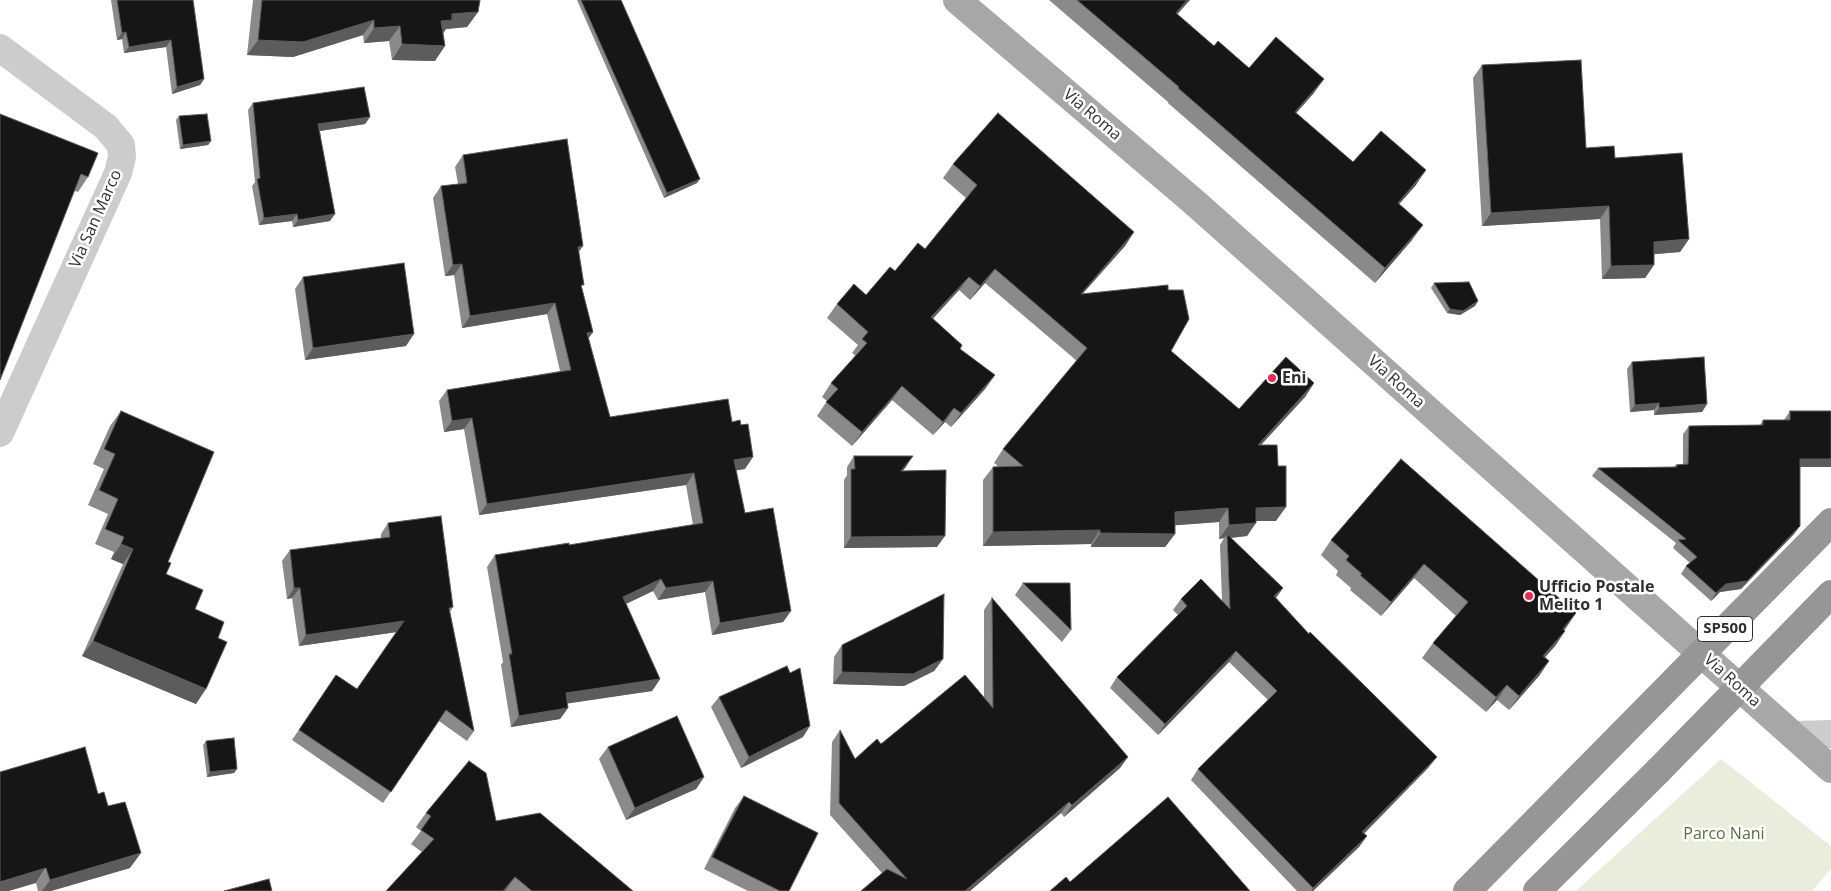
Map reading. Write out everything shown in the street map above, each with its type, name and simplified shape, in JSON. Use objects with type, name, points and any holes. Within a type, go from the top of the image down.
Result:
[{"type":"highway","name":"SP500","points":[[1468,891],[1831,522]]},
{"type":"highway","name":"SP500","points":[[1537,891],[1659,770],[1831,594]]},
{"type":"main road","name":"Via Roma","points":[[957,0],[1194,202],[1831,769]]},
{"type":"street","name":"Via San Marco","points":[[0,48],[106,127],[121,146],[122,157],[118,173],[0,433]]},
{"type":"street","points":[[1794,735],[1831,734]]},
{"type":"green space","name":"Parco Nani","points":[[1721,759],[1831,846],[1831,869],[1812,891],[1576,891]]},
{"type":"building","points":[[117,0],[193,0],[204,79],[177,87],[171,40],[129,47],[126,32],[122,33]]},
{"type":"building","points":[[262,0],[480,0],[478,12],[452,14],[452,20],[441,21],[445,46],[402,44],[400,26],[374,28],[374,20],[303,42],[258,40]]},
{"type":"building","points":[[581,0],[621,0],[700,179],[667,193]]},
{"type":"building","points":[[1077,0],[1187,0],[1176,13],[1214,46],[1218,41],[1249,68],[1276,37],[1324,79],[1295,112],[1353,162],[1381,131],[1426,170],[1398,203],[1423,225],[1385,268]]},
{"type":"building","points":[[1581,60],[1586,148],[1614,146],[1615,158],[1682,153],[1689,239],[1654,242],[1654,265],[1611,266],[1609,206],[1491,213],[1482,65]]},
{"type":"building","points":[[364,87],[370,117],[318,124],[335,214],[298,220],[297,214],[264,218],[257,179],[260,178],[253,103]]},
{"type":"building","points":[[998,113],[1134,232],[1081,294],[1168,285],[1168,290],[1183,290],[1189,319],[1171,351],[1239,409],[1286,357],[1314,383],[1258,445],[1277,445],[1278,466],[1286,466],[1286,507],[1256,508],[1256,523],[1229,525],[1228,508],[1175,512],[1175,534],[1100,533],[1100,530],[993,532],[993,467],[1023,466],[1003,449],[1087,348],[995,269],[980,286],[969,277],[931,317],[962,345],[960,349],[995,375],[961,413],[954,408],[943,422],[902,386],[862,432],[826,402],[838,389],[831,383],[867,343],[862,339],[868,332],[837,304],[854,284],[866,295],[890,267],[895,271],[918,243],[925,249],[977,185],[953,164]]},
{"type":"building","points":[[0,114],[98,153],[88,177],[81,174],[0,380]]},
{"type":"building","points":[[207,114],[211,141],[183,145],[179,116]]},
{"type":"building","points":[[567,139],[583,246],[578,247],[584,285],[581,285],[593,332],[587,333],[610,417],[728,399],[732,422],[740,420],[741,425],[748,424],[753,457],[734,460],[745,513],[773,508],[791,611],[720,623],[713,581],[666,588],[661,579],[623,597],[660,679],[566,693],[568,708],[519,716],[509,654],[512,654],[495,555],[703,523],[694,473],[487,504],[472,418],[452,421],[447,390],[571,370],[555,303],[470,316],[462,264],[453,265],[441,186],[467,183],[463,155]]},
{"type":"building","points":[[404,263],[414,334],[313,348],[303,277]]},
{"type":"building","points":[[1469,282],[1478,301],[1463,311],[1450,309],[1434,283]]},
{"type":"building","points":[[1704,357],[1707,404],[1659,408],[1659,403],[1635,405],[1632,362]]},
{"type":"building","points":[[121,411],[214,452],[168,562],[171,563],[166,574],[203,590],[195,609],[224,622],[218,638],[227,642],[206,689],[93,641],[133,549],[121,544],[124,537],[105,529],[118,499],[99,490],[115,454],[104,449]]},
{"type":"building","points":[[1790,411],[1831,411],[1831,459],[1800,459],[1800,526],[1747,581],[1726,584],[1716,593],[1686,566],[1697,557],[1678,540],[1686,539],[1598,468],[1677,467],[1676,465],[1688,464],[1689,426],[1763,425],[1763,420],[1790,420]]},
{"type":"building","points":[[854,456],[913,456],[901,471],[946,470],[945,536],[851,537],[851,469],[855,469]]},
{"type":"building","points":[[1401,459],[1576,613],[1563,629],[1565,631],[1543,656],[1549,661],[1519,696],[1507,685],[1496,697],[1433,643],[1468,602],[1424,564],[1391,602],[1360,575],[1362,574],[1346,560],[1349,556],[1331,540]]},
{"type":"building","points":[[441,516],[453,607],[449,608],[474,731],[446,710],[391,792],[299,730],[336,675],[357,689],[404,621],[306,635],[300,588],[294,588],[290,550],[390,537],[388,523]]},
{"type":"building","points":[[1227,534],[1283,588],[1274,596],[1309,634],[1310,632],[1437,757],[1362,832],[1367,836],[1313,888],[1198,769],[1277,691],[1236,651],[1165,724],[1117,677],[1187,606],[1181,599],[1201,579],[1230,609]]},
{"type":"building","points":[[1023,583],[1070,583],[1071,630]]},
{"type":"building","points":[[944,594],[943,659],[913,674],[842,672],[842,645]]},
{"type":"building","points":[[992,598],[1128,757],[1072,805],[1069,802],[965,891],[861,891],[887,869],[907,879],[839,803],[840,730],[855,759],[877,739],[881,744],[965,675],[993,708]]},
{"type":"building","points":[[787,666],[790,673],[800,668],[810,726],[749,757],[719,697]]},
{"type":"building","points":[[677,716],[704,777],[635,808],[608,747]]},
{"type":"building","points":[[234,738],[237,769],[210,772],[206,741]]},
{"type":"building","points":[[85,747],[98,794],[104,792],[108,806],[125,802],[141,853],[50,880],[46,868],[0,882],[0,772]]},
{"type":"building","points":[[469,761],[486,773],[496,821],[540,813],[633,891],[532,891],[515,877],[503,891],[386,891],[434,839],[421,830],[431,816],[426,813]]},
{"type":"building","points":[[744,796],[818,833],[789,891],[780,891],[712,857]]},
{"type":"building","points":[[1168,797],[1250,891],[1050,891],[1066,877],[1070,882]]},
{"type":"building","points":[[269,879],[272,891],[224,891]]},
{"type":"place","name":"Eni","points":[[1272,378]]},
{"type":"place","name":"Ufficio Postale Melito 1","points":[[1529,596]]}]
